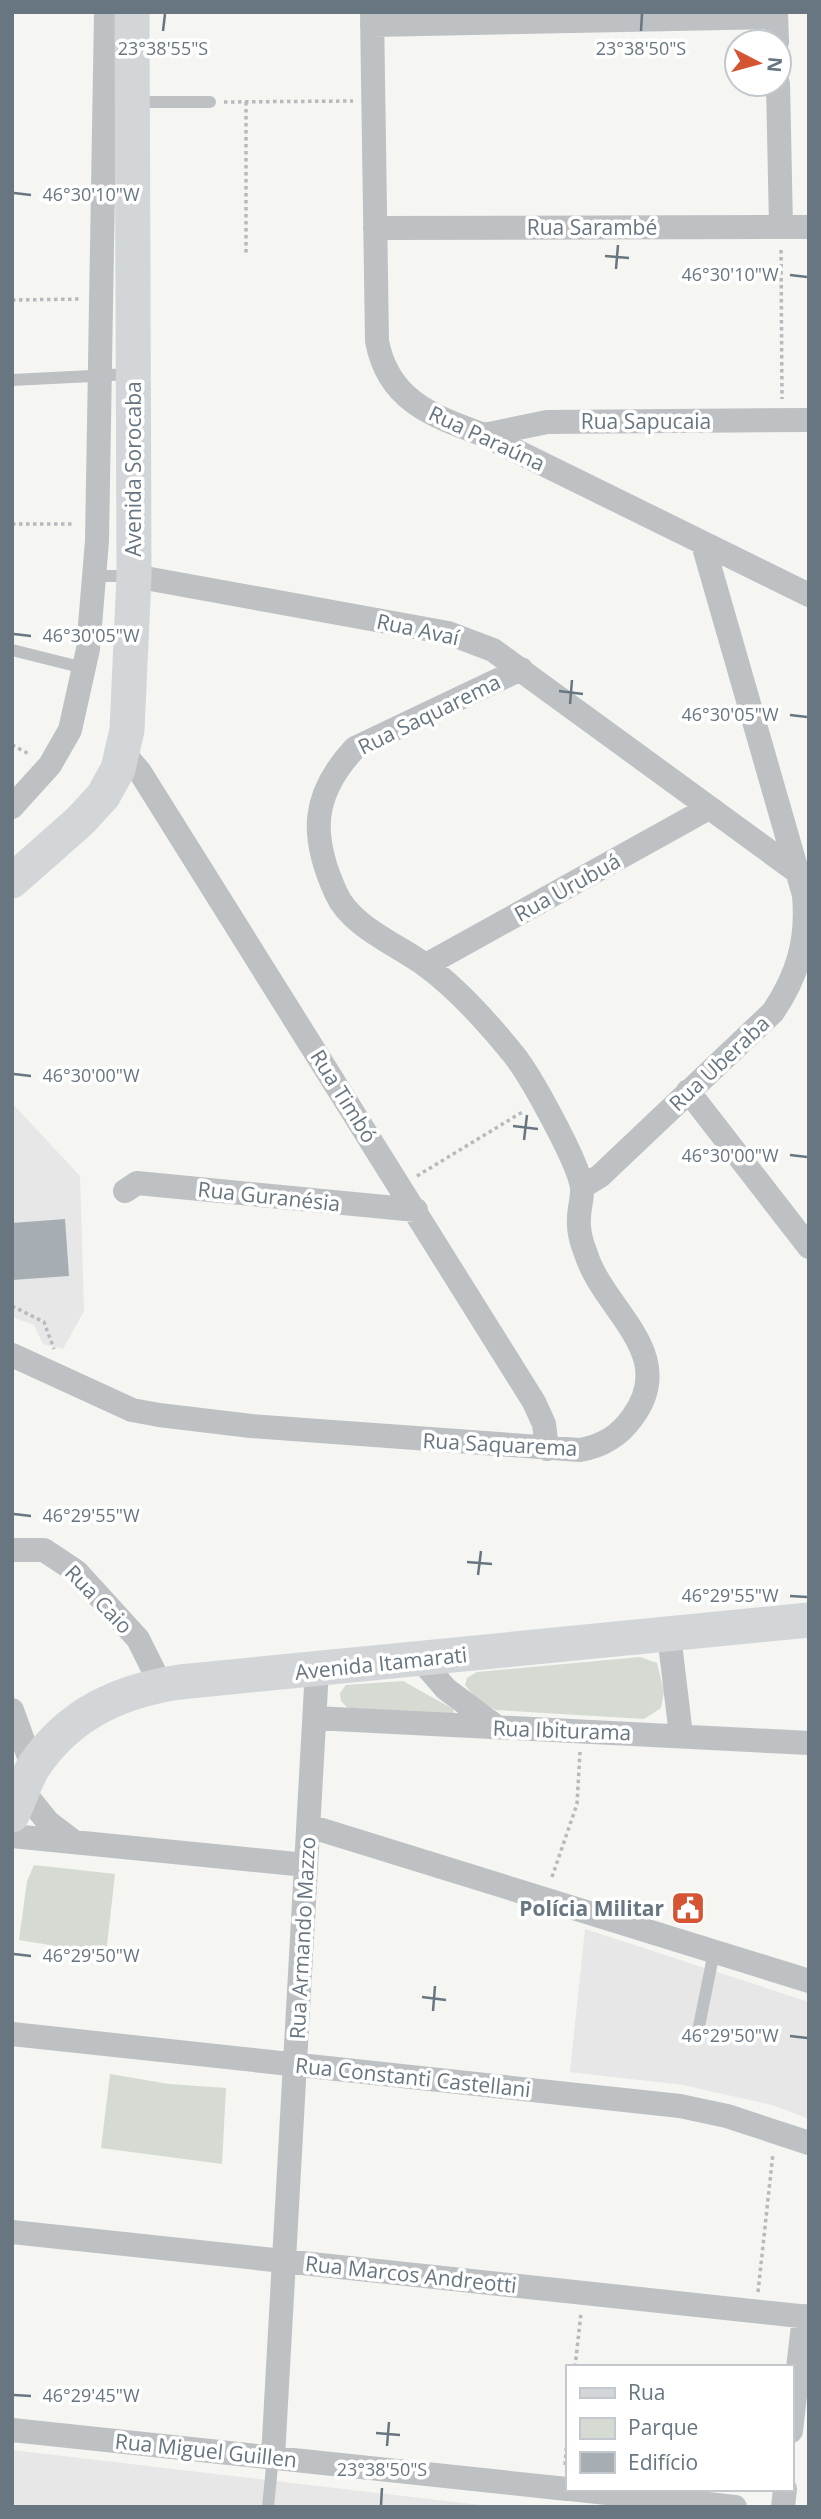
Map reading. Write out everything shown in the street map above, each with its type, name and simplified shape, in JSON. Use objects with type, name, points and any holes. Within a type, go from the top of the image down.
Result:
[{"type":"street","name":"Avenida Sorocaba","points":[[12,881],[95,806],[111,784],[123,752],[129,709],[134,576],[116,374],[118,102],[106,12]]},
{"type":"street","name":"Avenida Sorocaba","points":[[12,807],[59,751],[70,730],[84,668],[95,576],[97,523],[116,374],[101,299],[118,102],[132,12]]},
{"type":"street","points":[[372,18],[776,15]]},
{"type":"street","name":"Rua Paraúna","points":[[372,18],[377,341],[386,371],[402,393],[427,411],[484,435],[809,595]]},
{"type":"street","points":[[778,98],[781,226]]},
{"type":"street","name":"Rua Sarambé","points":[[375,228],[809,227]]},
{"type":"street","name":"Rua Sapucaia","points":[[484,435],[547,422],[809,420]]},
{"type":"street","name":"Rua Uberaba","points":[[582,1187],[600,1176],[773,1012],[792,982],[801,955],[807,921],[799,873],[703,544]]},
{"type":"street","name":"Rua Avaí","points":[[134,576],[448,633],[493,650],[707,809],[799,873]]},
{"type":"street","name":"Rua Saquarema","points":[[12,1355],[132,1410],[159,1415],[580,1450],[610,1440],[623,1430],[637,1412],[646,1388],[648,1369],[640,1338],[597,1283],[585,1253],[579,1221],[582,1187],[575,1167],[541,1101],[516,1058],[478,1015],[426,965],[372,933],[337,897],[322,858],[317,822],[325,795],[338,766],[355,748],[521,669]]},
{"type":"street","name":"Rua Timbó","points":[[123,752],[140,772],[534,1402],[544,1424],[547,1449]]},
{"type":"street","name":"Rua Urubuá","points":[[426,965],[707,809]]},
{"type":"street","points":[[688,1091],[808,1243]]},
{"type":"street","name":"Rua Guranésia","points":[[125,1191],[137,1183],[416,1210]]},
{"type":"street","name":"Rua Caio","points":[[12,1550],[44,1550],[77,1572],[138,1639],[161,1685]]},
{"type":"street","name":"Avenida Itamarati","points":[[23,1791],[67,1728],[86,1713],[108,1700],[161,1685],[809,1620]]},
{"type":"street","points":[[669,1635],[681,1735]]},
{"type":"street","points":[[420,1659],[446,1689],[497,1727]]},
{"type":"street","name":"Rua Armando Mazzo","points":[[272,2457],[317,1669]]},
{"type":"street","points":[[12,1710],[23,1791],[48,1822],[73,1841]]},
{"type":"street","name":"Rua Ibiturama","points":[[315,1718],[582,1729],[809,1743]]},
{"type":"street","points":[[309,1826],[809,1981]]},
{"type":"street","points":[[12,1836],[306,1865]]},
{"type":"street","name":"Rua Constanti Castellani","points":[[12,2034],[680,2106],[775,2130],[809,2143]]},
{"type":"street","name":"Rua Marcos Andreotti","points":[[12,2232],[806,2317]]},
{"type":"street","points":[[793,2416],[806,2317]]},
{"type":"street","name":"Rua Miguel Guillen","points":[[12,2430],[566,2489]]},
{"type":"street","name":"Rua Miguel Guillen","points":[[587,2491],[735,2507]]},
{"type":"lane","points":[[118,102],[210,102]]},
{"type":"lane","points":[[12,380],[116,374]]},
{"type":"lane","points":[[95,576],[134,576]]},
{"type":"lane","points":[[12,650],[84,668]]},
{"type":"lane","points":[[697,2036],[714,1952]]},
{"type":"lane","points":[[268,2507],[272,2457]]},
{"type":"path","points":[[210,102],[373,101]]},
{"type":"path","points":[[246,102],[246,254]]},
{"type":"path","points":[[781,226],[783,420]]},
{"type":"path","points":[[12,300],[101,299]]},
{"type":"path","points":[[12,524],[97,523]]},
{"type":"path","points":[[400,1186],[541,1101]]},
{"type":"path","points":[[12,1306],[44,1322],[52,1338],[59,1378]]},
{"type":"path","points":[[544,1899],[577,1804],[582,1729]]},
{"type":"path","points":[[756,2310],[775,2130]]},
{"type":"path","points":[[575,2365],[583,2292]]},
{"type":"shaded area","points":[[12,1103],[80,1176],[84,1311],[63,1349],[43,1344],[34,1325],[12,1317]]},
{"type":"shaded area","points":[[585,1929],[809,2002],[809,2119],[772,2105],[683,2085],[570,2072]]},
{"type":"shaded area","points":[[12,2450],[480,2505],[480,2507],[12,2507]]},
{"type":"green space","points":[[640,1657],[657,1663],[664,1692],[661,1708],[644,1719],[496,1710],[477,1700],[465,1685],[467,1678],[477,1672]]},
{"type":"green space","points":[[403,1681],[453,1709],[454,1714],[348,1708],[341,1701],[340,1693],[346,1685]]},
{"type":"green space","points":[[34,1865],[115,1874],[106,1954],[19,1940],[27,1881]]},
{"type":"green space","points":[[110,2074],[169,2084],[226,2088],[222,2164],[101,2148]]},
{"type":"building","points":[[65,1219],[69,1276],[12,1280],[12,1223]]},
{"type":"place","name":"Polícia Militar","points":[[688,1908]]}]
